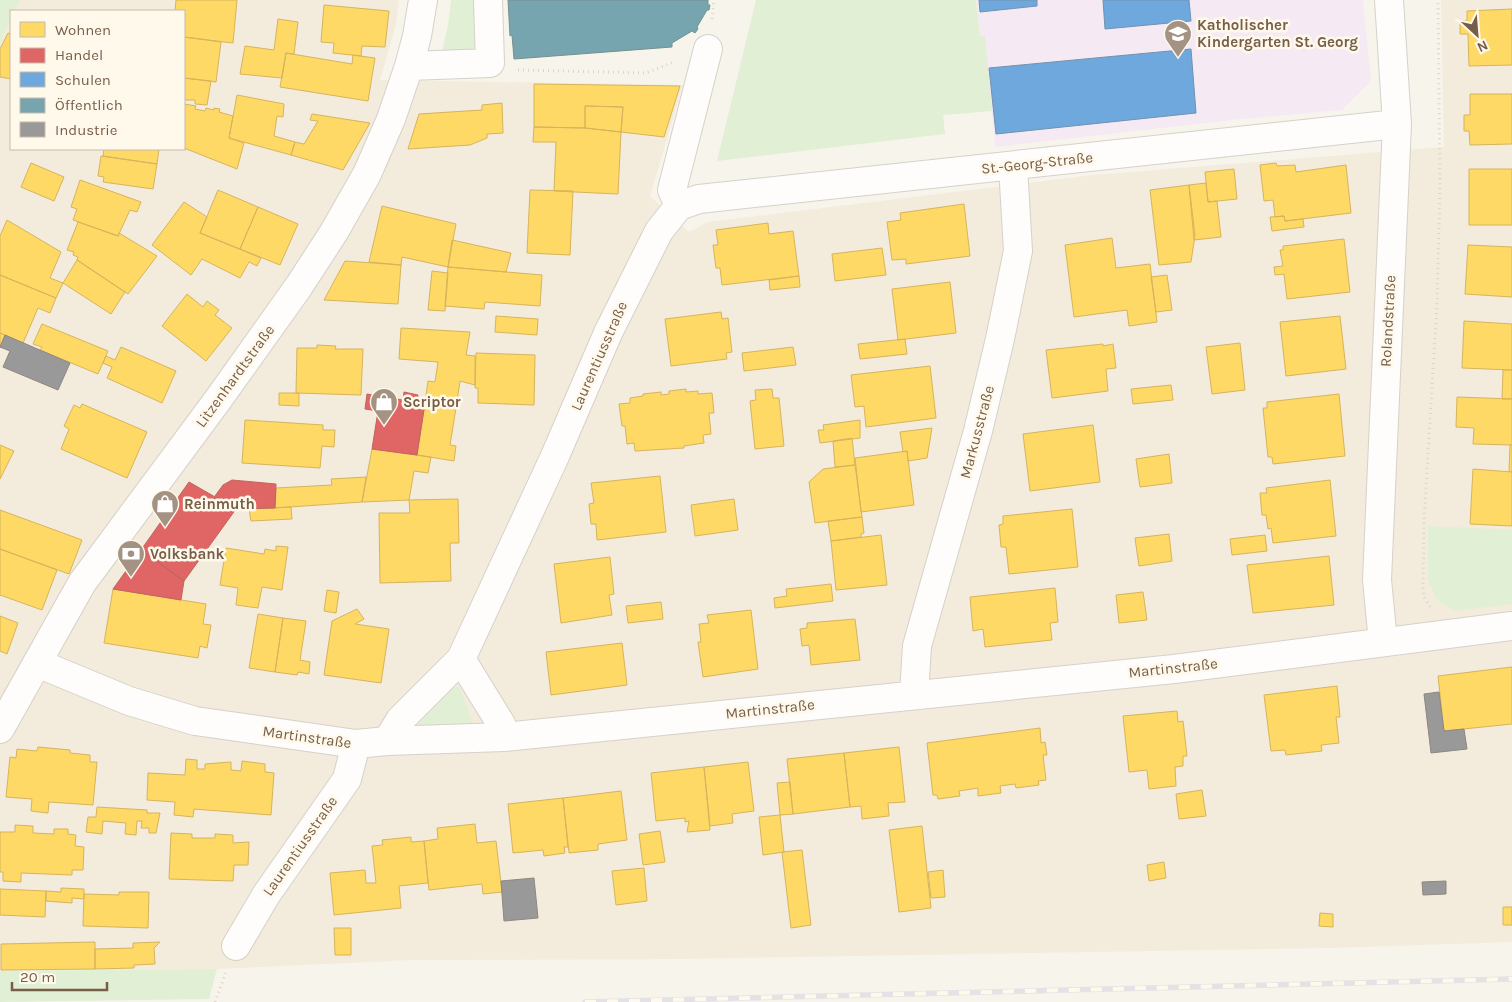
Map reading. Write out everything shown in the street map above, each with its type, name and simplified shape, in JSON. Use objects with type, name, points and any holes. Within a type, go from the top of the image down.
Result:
[{"type":"street","name":"Litzenhardtstraße","points":[[0,729],[82,583],[217,401],[299,286],[334,232],[366,174],[391,119],[409,66],[417,36],[423,0]]},
{"type":"street","points":[[409,66],[490,63],[488,0]]},
{"type":"street","name":"Rolandstraße","points":[[1383,642],[1377,580],[1397,124],[1389,0]]},
{"type":"street","points":[[678,206],[672,190],[708,49]]},
{"type":"street","name":"St.-Georg-Straße","points":[[678,206],[699,199],[1397,124]]},
{"type":"street","name":"Markusstraße","points":[[914,694],[917,646],[978,430],[1000,339],[1018,251],[1013,166]]},
{"type":"street","name":"Laurentiusstraße","points":[[387,741],[400,720],[461,659],[556,456],[608,333],[659,231],[678,206]]},
{"type":"street","name":"Martinstraße","points":[[37,663],[129,701],[195,721],[356,744],[387,741],[504,737],[1174,668],[1512,626]]},
{"type":"street","points":[[461,659],[501,724],[504,737]]},
{"type":"street","name":"Laurentiusstraße","points":[[236,946],[266,895],[347,779],[356,744]]},
{"type":"path","points":[[1438,0],[1440,188],[1437,304],[1424,521],[1423,588],[1424,597],[1431,609],[1458,633]]},
{"type":"path","points":[[490,63],[512,70],[646,73],[708,49]]},
{"type":"shaded area","points":[[20,0],[399,0],[396,24],[380,80],[683,85],[650,196],[689,232],[708,222],[1093,175],[1444,147],[1441,0],[1512,0],[1512,942],[1328,948],[680,959],[412,960],[217,969],[0,971],[0,43],[10,21],[10,150],[185,150],[185,10],[15,10]]},
{"type":"shaded area","name":"Katholischer Kindergarten St. Georg","points":[[976,0],[1363,0],[1371,81],[1342,110],[1232,120],[995,147],[985,36],[980,36]]},
{"type":"green space","points":[[0,0],[20,0],[15,10],[10,10],[10,21],[0,43]]},
{"type":"green space","points":[[451,0],[477,0],[480,52],[441,56]]},
{"type":"green space","points":[[756,0],[976,0],[980,36],[985,36],[992,111],[943,115],[945,134],[717,161]]},
{"type":"green space","points":[[1428,526],[1512,530],[1512,604],[1455,611],[1437,600],[1428,580]]},
{"type":"green space","points":[[453,687],[460,689],[473,723],[472,726],[418,727],[418,723]]},
{"type":"green space","points":[[217,969],[209,999],[0,1002],[0,971]]},
{"type":"building: Wohnen","points":[[176,0],[237,0],[233,43],[185,37],[185,10],[175,10]]},
{"type":"building: Wohnen","points":[[324,5],[389,11],[385,47],[362,46],[361,56],[333,53],[334,43],[321,42]]},
{"type":"building: Wohnen","points":[[1512,9],[1512,65],[1469,66],[1468,34],[1460,34],[1460,21],[1467,21],[1467,11]]},
{"type":"building: Wohnen","points":[[278,19],[298,22],[294,54],[286,53],[282,78],[240,74],[245,46],[274,50]]},
{"type":"building: Wohnen","points":[[8,33],[10,34],[10,79],[0,77],[0,49]]},
{"type":"building: Wohnen","points":[[185,37],[221,42],[216,82],[185,78]]},
{"type":"building: Wohnen","points":[[286,53],[352,64],[353,55],[375,58],[368,101],[280,87]]},
{"type":"building: Wohnen","points":[[185,78],[211,81],[207,105],[195,104],[195,100],[185,100]]},
{"type":"building: Wohnen","points":[[534,84],[680,86],[664,137],[621,132],[623,107],[585,106],[585,128],[534,127]]},
{"type":"building: Wohnen","points":[[1470,94],[1512,94],[1512,144],[1470,145],[1469,131],[1464,131],[1464,115],[1470,115]]},
{"type":"building: Wohnen","points":[[237,95],[284,104],[283,117],[277,116],[274,136],[295,142],[291,155],[229,138]]},
{"type":"building: Wohnen","points":[[502,103],[503,133],[487,134],[487,138],[470,145],[408,149],[419,114],[482,110],[482,105]]},
{"type":"building: Wohnen","points":[[185,104],[196,106],[195,109],[205,111],[206,108],[220,109],[219,112],[233,116],[229,138],[244,143],[237,169],[185,148]]},
{"type":"building: Wohnen","points":[[585,106],[623,107],[621,132],[585,128]]},
{"type":"building: Wohnen","points":[[312,114],[370,123],[343,170],[291,155],[295,142],[304,144],[318,121],[310,120]]},
{"type":"building: Wohnen","points":[[534,127],[585,128],[621,132],[618,194],[554,191],[556,142],[533,142]]},
{"type":"building: Wohnen","points":[[104,150],[159,150],[157,164],[103,156]]},
{"type":"building: Wohnen","points":[[101,156],[157,164],[153,189],[103,182],[104,177],[98,176]]},
{"type":"building: Wohnen","points":[[31,163],[64,177],[54,201],[21,187]]},
{"type":"building: Wohnen","points":[[1276,163],[1277,166],[1295,165],[1296,172],[1346,165],[1351,213],[1285,221],[1284,216],[1275,217],[1273,200],[1264,201],[1260,165]]},
{"type":"building: Wohnen","points":[[1234,169],[1237,199],[1208,202],[1205,172]]},
{"type":"building: Wohnen","points":[[1469,169],[1512,169],[1512,225],[1469,225]]},
{"type":"building: Wohnen","points":[[80,180],[141,202],[137,212],[130,210],[118,236],[73,220],[77,209],[71,207]]},
{"type":"building: Wohnen","points":[[1206,183],[1208,202],[1217,201],[1221,237],[1194,240],[1189,185]]},
{"type":"building: Wohnen","points":[[1189,185],[1195,235],[1191,262],[1159,265],[1150,190]]},
{"type":"building: Wohnen","points":[[218,190],[258,207],[240,249],[200,233]]},
{"type":"building: Wohnen","points":[[530,190],[573,191],[570,255],[527,253]]},
{"type":"building: Wohnen","points":[[184,202],[207,217],[200,233],[261,258],[257,266],[249,262],[240,278],[202,259],[191,275],[152,245]]},
{"type":"building: Wohnen","points":[[964,204],[970,256],[906,264],[906,259],[892,260],[887,222],[901,220],[900,213]]},
{"type":"building: Wohnen","points":[[382,206],[456,224],[448,267],[402,257],[401,265],[369,262]]},
{"type":"building: Wohnen","points":[[258,207],[298,224],[280,265],[240,249]]},
{"type":"building: Wohnen","points":[[1284,216],[1285,221],[1303,219],[1304,227],[1272,231],[1270,217]]},
{"type":"building: Wohnen","points":[[7,220],[61,252],[50,278],[63,283],[56,298],[0,275],[0,236]]},
{"type":"building: Wohnen","points":[[78,222],[118,236],[119,233],[157,256],[128,294],[77,260],[78,257],[73,255],[74,252],[67,250]]},
{"type":"building: Wohnen","points":[[768,223],[769,234],[793,231],[799,276],[722,285],[720,268],[716,268],[713,245],[718,245],[716,230]]},
{"type":"building: Wohnen","points":[[1112,238],[1116,268],[1150,264],[1157,322],[1129,326],[1127,310],[1074,317],[1065,245]]},
{"type":"building: Wohnen","points":[[1344,239],[1350,292],[1287,299],[1284,274],[1275,275],[1274,267],[1283,266],[1280,250],[1283,250],[1283,246]]},
{"type":"building: Wohnen","points":[[452,240],[511,253],[506,272],[448,267]]},
{"type":"building: Wohnen","points":[[1468,245],[1512,247],[1512,297],[1465,294]]},
{"type":"building: Wohnen","points":[[882,248],[886,275],[835,281],[832,254]]},
{"type":"building: Wohnen","points":[[77,260],[125,292],[111,314],[63,283]]},
{"type":"building: Wohnen","points":[[345,261],[401,265],[398,304],[324,300]]},
{"type":"building: Wohnen","points":[[448,267],[542,275],[540,306],[485,302],[484,309],[445,306]]},
{"type":"building: Wohnen","points":[[432,271],[448,273],[445,311],[428,310]]},
{"type":"building: Wohnen","points":[[0,275],[56,298],[50,313],[38,308],[23,343],[0,333]]},
{"type":"building: Wohnen","points":[[1167,275],[1172,310],[1156,312],[1151,277]]},
{"type":"building: Wohnen","points":[[799,276],[800,287],[770,290],[769,280]]},
{"type":"building: Wohnen","points":[[950,282],[956,333],[898,340],[892,289]]},
{"type":"building: Wohnen","points":[[187,294],[203,307],[207,301],[219,310],[215,315],[232,328],[206,361],[162,326]]},
{"type":"building: Wohnen","points":[[721,312],[722,319],[728,318],[732,352],[726,353],[727,359],[671,366],[665,319]]},
{"type":"building: Wohnen","points":[[496,316],[538,319],[537,335],[495,332]]},
{"type":"building: Wohnen","points":[[1340,316],[1346,369],[1286,376],[1280,322]]},
{"type":"building: Wohnen","points":[[1464,321],[1512,324],[1512,370],[1462,368]]},
{"type":"building: Wohnen","points":[[42,324],[108,351],[98,374],[40,350],[42,347],[33,344]]},
{"type":"building: Wohnen","points":[[401,328],[470,332],[466,355],[475,356],[475,385],[460,381],[456,408],[425,403],[428,381],[435,382],[438,362],[399,359]]},
{"type":"building: Wohnen","points":[[0,333],[5,335],[0,348]]},
{"type":"building: Wohnen","points":[[905,339],[907,354],[860,359],[858,344]]},
{"type":"building: Wohnen","points":[[1240,343],[1245,390],[1212,394],[1206,347]]},
{"type":"building: Wohnen","points":[[1103,344],[1103,346],[1113,344],[1116,368],[1106,369],[1108,391],[1052,398],[1046,350]]},
{"type":"building: Wohnen","points":[[317,345],[336,346],[335,349],[363,349],[361,395],[296,393],[297,348],[317,348]]},
{"type":"building: Wohnen","points":[[121,347],[176,371],[162,403],[107,378],[112,367],[103,363],[106,356],[115,360]]},
{"type":"building: Wohnen","points":[[793,347],[796,365],[744,371],[742,353]]},
{"type":"building: Wohnen","points":[[476,353],[535,355],[534,405],[478,403],[478,388],[475,388]]},
{"type":"building: Wohnen","points":[[930,366],[936,418],[866,427],[864,406],[855,407],[851,375]]},
{"type":"building: Wohnen","points":[[1503,370],[1512,370],[1512,399],[1502,399]]},
{"type":"building: Wohnen","points":[[1171,385],[1173,400],[1133,404],[1131,389]]},
{"type":"building: Wohnen","points":[[686,389],[686,392],[698,391],[698,394],[712,393],[714,413],[709,413],[711,434],[703,435],[704,443],[684,446],[684,448],[635,451],[634,443],[627,444],[625,426],[622,426],[619,404],[630,403],[630,398],[643,396],[643,394],[661,392],[661,395],[669,394],[669,391]]},
{"type":"building: Wohnen","points":[[772,389],[773,398],[779,398],[784,446],[755,449],[750,401],[756,400],[755,390]]},
{"type":"building: Wohnen","points":[[279,393],[299,393],[299,406],[279,405]]},
{"type":"building: Wohnen","points":[[1339,394],[1345,456],[1273,464],[1272,457],[1268,457],[1263,408],[1267,408],[1267,402]]},
{"type":"building: Wohnen","points":[[1457,397],[1512,399],[1512,445],[1473,444],[1474,428],[1456,427]]},
{"type":"building: Wohnen","points":[[425,403],[456,408],[450,445],[456,446],[454,461],[417,455]]},
{"type":"building: Wohnen","points":[[82,404],[147,432],[127,478],[61,449],[69,429],[64,426],[74,405],[80,408]]},
{"type":"building: Wohnen","points":[[245,420],[323,425],[323,430],[335,430],[334,447],[322,446],[320,468],[242,463]]},
{"type":"building: Wohnen","points":[[860,420],[860,438],[820,443],[818,430],[824,430],[823,425]]},
{"type":"building: Wohnen","points":[[1093,425],[1100,482],[1030,491],[1023,434]]},
{"type":"building: Wohnen","points":[[932,428],[927,458],[908,461],[907,451],[903,452],[900,432]]},
{"type":"building: Wohnen","points":[[852,438],[855,465],[835,467],[833,441]]},
{"type":"building: Wohnen","points":[[0,445],[14,451],[0,479]]},
{"type":"building: Wohnen","points":[[1510,445],[1512,445],[1512,472],[1509,471]]},
{"type":"building: Wohnen","points":[[372,449],[431,457],[428,473],[414,471],[409,500],[362,502]]},
{"type":"building: Wohnen","points":[[907,451],[914,505],[861,512],[855,458]]},
{"type":"building: Wohnen","points":[[1169,454],[1172,483],[1140,487],[1136,459]]},
{"type":"building: Wohnen","points":[[855,465],[862,517],[815,523],[809,482],[823,469]]},
{"type":"building: Wohnen","points":[[1473,469],[1512,472],[1512,526],[1470,524]]},
{"type":"building: Wohnen","points":[[660,476],[666,532],[597,540],[596,524],[591,524],[589,504],[594,503],[591,483]]},
{"type":"building: Wohnen","points":[[366,477],[362,502],[275,508],[276,488],[332,485],[331,479]]},
{"type":"building: Wohnen","points":[[1330,480],[1336,536],[1273,543],[1271,528],[1268,529],[1266,515],[1262,515],[1260,493],[1267,493],[1266,488]]},
{"type":"building: Wohnen","points":[[458,499],[459,543],[450,543],[451,581],[380,583],[379,513],[410,513],[409,500]]},
{"type":"building: Wohnen","points":[[734,499],[738,530],[695,536],[691,505]]},
{"type":"building: Wohnen","points":[[291,507],[292,519],[251,521],[249,509]]},
{"type":"building: Wohnen","points":[[1072,509],[1078,567],[1009,574],[1006,547],[1001,547],[999,525],[1003,524],[1003,516]]},
{"type":"building: Wohnen","points":[[0,510],[82,540],[69,574],[0,549]]},
{"type":"building: Wohnen","points":[[862,517],[864,533],[861,534],[861,537],[831,541],[828,521]]},
{"type":"building: Wohnen","points":[[1169,534],[1172,561],[1139,566],[1135,538]]},
{"type":"building: Wohnen","points":[[881,535],[887,585],[836,590],[831,541]]},
{"type":"building: Wohnen","points":[[1265,535],[1267,551],[1232,555],[1230,539]]},
{"type":"building: Wohnen","points":[[276,546],[288,547],[282,590],[262,587],[258,608],[236,605],[238,588],[220,585],[226,548],[264,554],[265,549],[276,551]]},
{"type":"building: Wohnen","points":[[0,549],[57,570],[42,610],[0,595]]},
{"type":"building: Wohnen","points":[[1329,556],[1334,605],[1253,613],[1247,565]]},
{"type":"building: Wohnen","points":[[610,557],[614,594],[609,595],[612,615],[561,623],[554,564]]},
{"type":"building: Wohnen","points":[[831,584],[833,601],[775,608],[774,598],[787,596],[786,589]]},
{"type":"building: Wohnen","points":[[1055,588],[1058,622],[1050,623],[1052,640],[985,647],[983,629],[973,631],[970,597]]},
{"type":"building: Wohnen","points":[[113,589],[206,604],[203,624],[211,625],[207,648],[200,646],[198,658],[104,643]]},
{"type":"building: Wohnen","points":[[327,590],[339,592],[336,613],[324,611]]},
{"type":"building: Wohnen","points":[[1143,592],[1147,620],[1119,623],[1116,595]]},
{"type":"building: Wohnen","points":[[661,602],[663,619],[628,623],[626,606]]},
{"type":"building: Wohnen","points":[[357,609],[364,619],[355,624],[389,629],[381,683],[324,675],[332,621]]},
{"type":"building: Wohnen","points":[[751,610],[758,669],[703,677],[698,642],[701,642],[699,624],[709,623],[707,615]]},
{"type":"building: Wohnen","points":[[258,614],[283,618],[275,672],[249,668]]},
{"type":"building: Wohnen","points":[[0,616],[18,623],[7,654],[0,651]]},
{"type":"building: Wohnen","points":[[283,618],[306,621],[300,660],[310,662],[309,674],[298,672],[297,675],[275,672]]},
{"type":"building: Wohnen","points":[[855,619],[860,660],[811,665],[809,645],[802,646],[800,629],[807,628],[807,623]]},
{"type":"building: Wohnen","points":[[622,643],[627,685],[551,695],[546,652]]},
{"type":"building: Wohnen","points":[[1512,667],[1512,724],[1444,731],[1438,676]]},
{"type":"building: Wohnen","points":[[1337,686],[1340,717],[1336,717],[1339,743],[1321,745],[1322,751],[1286,755],[1285,750],[1271,751],[1264,695]]},
{"type":"building: Wohnen","points":[[1177,711],[1178,722],[1183,721],[1187,756],[1183,756],[1183,766],[1175,767],[1176,786],[1149,789],[1147,770],[1129,772],[1123,716]]},
{"type":"building: Wohnen","points":[[1040,728],[1041,743],[1045,742],[1047,755],[1043,755],[1046,780],[1038,781],[1039,785],[1016,788],[1015,784],[1000,786],[1001,793],[978,796],[978,788],[959,791],[960,796],[938,799],[937,795],[933,795],[927,743]]},
{"type":"building: Wohnen","points":[[38,747],[70,750],[70,753],[90,755],[90,762],[97,762],[93,805],[49,802],[48,813],[31,811],[32,799],[6,797],[10,757],[16,758],[17,749],[37,751]]},
{"type":"building: Wohnen","points":[[899,747],[905,802],[888,803],[889,816],[862,819],[861,806],[850,807],[844,753]]},
{"type":"building: Wohnen","points":[[844,753],[850,807],[793,814],[787,759]]},
{"type":"building: Wohnen","points":[[186,759],[197,760],[197,769],[205,769],[205,764],[231,762],[231,770],[241,771],[242,761],[265,764],[265,772],[274,773],[271,815],[194,809],[193,817],[174,815],[175,802],[147,800],[148,773],[185,775]]},
{"type":"building: Wohnen","points":[[748,762],[754,811],[732,814],[733,823],[710,826],[704,767]]},
{"type":"building: Wohnen","points":[[704,767],[710,830],[687,832],[689,821],[685,822],[685,818],[656,821],[651,773]]},
{"type":"building: Wohnen","points":[[790,782],[793,814],[780,815],[777,783]]},
{"type":"building: Wohnen","points":[[1202,790],[1206,816],[1179,819],[1176,794]]},
{"type":"building: Wohnen","points":[[621,791],[627,840],[598,844],[598,850],[569,853],[563,798]]},
{"type":"building: Wohnen","points":[[563,798],[568,847],[564,847],[565,853],[544,856],[543,850],[513,853],[508,804]]},
{"type":"building: Wohnen","points":[[97,807],[147,810],[147,813],[160,813],[156,833],[149,833],[149,828],[141,828],[142,821],[137,821],[136,835],[125,834],[126,823],[103,821],[102,834],[86,832],[88,817],[96,817]]},
{"type":"building: Wohnen","points":[[780,815],[784,852],[763,855],[759,817]]},
{"type":"building: Wohnen","points":[[475,824],[477,843],[496,841],[502,892],[483,894],[482,884],[429,890],[424,841],[438,839],[437,828]]},
{"type":"building: Wohnen","points":[[15,825],[33,826],[33,833],[54,834],[54,829],[68,829],[68,834],[76,835],[75,846],[84,847],[83,870],[72,870],[72,875],[21,873],[21,882],[3,881],[3,872],[0,872],[0,832],[15,832]]},
{"type":"building: Wohnen","points":[[922,826],[931,908],[899,912],[889,830]]},
{"type":"building: Wohnen","points":[[660,831],[665,862],[643,865],[639,834]]},
{"type":"building: Wohnen","points":[[171,833],[192,834],[192,838],[215,838],[215,834],[233,835],[233,843],[249,842],[248,865],[234,865],[233,881],[169,879]]},
{"type":"building: Wohnen","points":[[411,837],[411,842],[424,841],[428,883],[399,886],[401,908],[334,915],[330,873],[365,870],[366,883],[376,883],[372,846],[383,845],[382,840]]},
{"type":"building: Wohnen","points":[[802,850],[811,925],[791,928],[782,852]]},
{"type":"building: Wohnen","points":[[1164,862],[1166,878],[1149,881],[1147,865]]},
{"type":"building: Wohnen","points":[[644,868],[647,901],[616,905],[612,871]]},
{"type":"building: Wohnen","points":[[943,870],[945,897],[931,898],[928,872]]},
{"type":"building: Wohnen","points":[[61,888],[84,889],[84,899],[72,898],[72,903],[46,901],[46,891],[61,892]]},
{"type":"building: Wohnen","points":[[0,889],[46,891],[45,917],[0,915]]},
{"type":"building: Wohnen","points":[[119,892],[149,892],[148,928],[83,926],[84,894],[119,895]]},
{"type":"building: Wohnen","points":[[1503,907],[1512,907],[1512,925],[1503,925]]},
{"type":"building: Wohnen","points":[[1320,913],[1333,914],[1333,927],[1319,926]]},
{"type":"building: Wohnen","points":[[334,928],[351,928],[351,955],[335,955]]},
{"type":"building: Wohnen","points":[[95,942],[95,969],[1,970],[1,944]]},
{"type":"building: Wohnen","points":[[160,942],[154,948],[155,964],[134,965],[134,968],[95,969],[95,949],[133,948],[133,943]]},
{"type":"building: Handel","points":[[404,392],[418,395],[417,402],[425,403],[417,455],[372,449],[378,411],[365,409],[367,394],[403,400]]},
{"type":"building: Handel","points":[[232,480],[276,484],[275,508],[236,509],[215,496],[223,485]]},
{"type":"building: Handel","points":[[189,482],[236,509],[184,581],[141,550]]},
{"type":"building: Handel","points":[[141,550],[184,581],[181,600],[113,589]]},
{"type":"building: Schulen","points":[[979,0],[1037,0],[1037,6],[980,12]]},
{"type":"building: Schulen","points":[[1103,0],[1189,0],[1191,21],[1105,29]]},
{"type":"building: Schulen","points":[[1191,49],[1196,113],[996,134],[989,68]]},
{"type":"building: Öffentlich","points":[[508,0],[708,0],[708,5],[710,5],[695,33],[692,31],[672,43],[672,47],[514,59],[512,35],[510,36]]},
{"type":"building: Industrie","points":[[5,335],[70,363],[58,390],[3,367],[10,351],[0,347]]},
{"type":"building: Industrie","points":[[1439,692],[1444,731],[1464,729],[1467,749],[1431,753],[1424,694]]},
{"type":"building: Industrie","points":[[534,878],[538,918],[504,921],[501,881]]},
{"type":"building: Industrie","points":[[1446,881],[1446,894],[1423,895],[1422,882]]},
{"type":"railway","points":[[585,1002],[1512,979]]},
{"type":"place","name":"Katholischer Kindergarten St. Georg","points":[[1178,58]]},
{"type":"place","name":"Scriptor","points":[[384,426]]},
{"type":"place","name":"Reinmuth","points":[[165,528]]},
{"type":"place","name":"Volksbank","points":[[131,578]]}]
